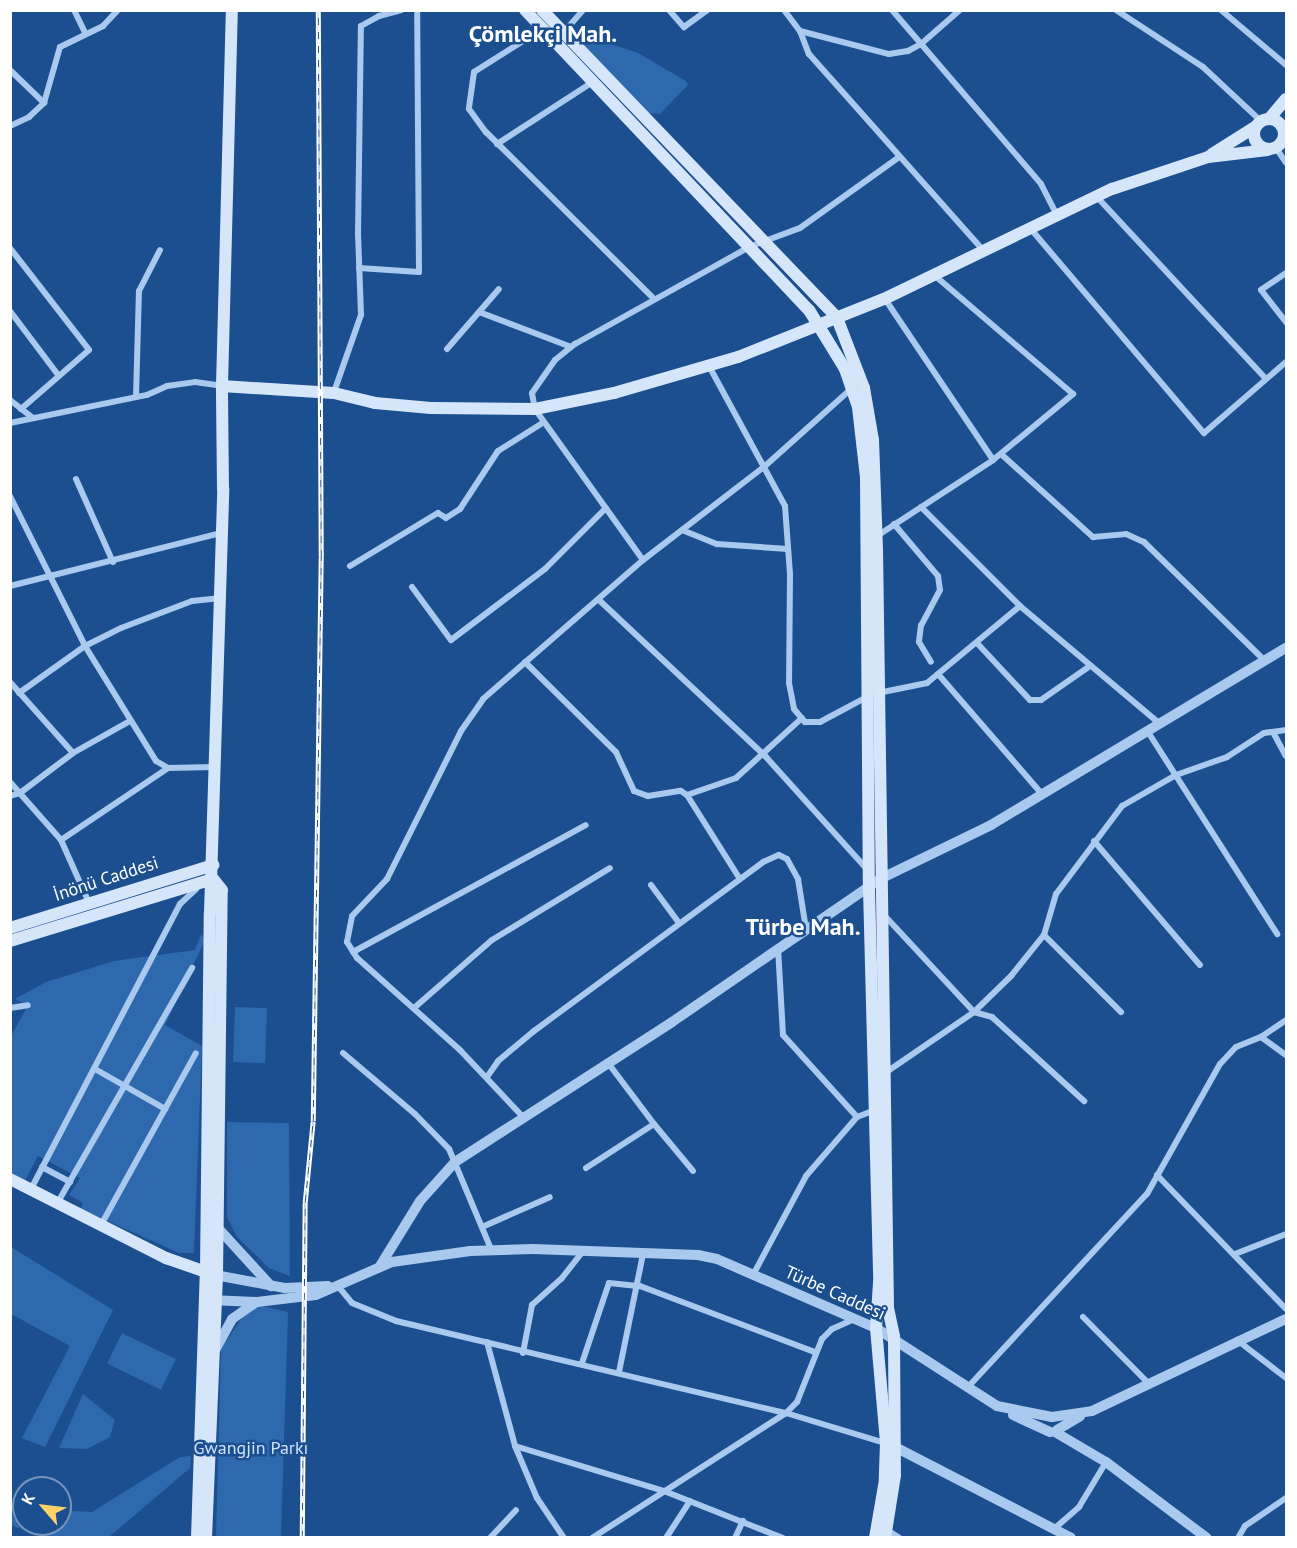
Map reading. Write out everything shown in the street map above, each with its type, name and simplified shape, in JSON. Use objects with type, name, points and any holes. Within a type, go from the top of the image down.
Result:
[{"type":"main road","points":[[225,10],[224,69],[230,89]]},
{"type":"main road","points":[[197,1538],[212,1274],[213,865],[232,10]]},
{"type":"main road","points":[[525,10],[809,310],[816,326],[845,369],[858,407],[866,477],[881,913],[888,1308],[894,1337],[886,1534]]},
{"type":"main road","points":[[542,10],[761,242],[837,318],[864,388],[873,440],[877,536],[869,870],[873,1111],[879,1283],[876,1329],[890,1445],[874,1538]]},
{"type":"main road","points":[[222,386],[334,393],[375,403],[431,408],[535,409],[614,393],[709,366],[884,299],[1097,197],[1208,157],[1262,123],[1287,99]]},
{"type":"main road","points":[[1262,123],[1277,122],[1284,133],[1277,148]]},
{"type":"main road","points":[[1262,123],[1256,144],[1277,148]]},
{"type":"main road","points":[[1208,157],[1277,148]]},
{"type":"main road","name":"İnönü Caddesi","points":[[10,928],[213,865]]},
{"type":"main road","points":[[10,941],[213,879]]},
{"type":"main road","points":[[212,1274],[218,1228],[222,890],[213,879]]},
{"type":"main road","points":[[10,1179],[181,1265],[212,1274]]},
{"type":"main road","points":[[206,1538],[214,1350],[211,1300]]},
{"type":"street","points":[[75,10],[85,33]]},
{"type":"street","points":[[10,126],[29,117],[44,103],[60,47],[85,33],[104,26],[118,10]]},
{"type":"street","points":[[334,393],[361,315],[359,268],[361,26],[379,16],[401,10]]},
{"type":"street","points":[[359,268],[419,272],[417,10]]},
{"type":"street","points":[[563,32],[583,10]]},
{"type":"street","points":[[669,10],[684,27],[706,10]]},
{"type":"street","points":[[784,10],[800,32],[809,54],[983,250]]},
{"type":"street","points":[[892,10],[1041,184],[1057,215]]},
{"type":"street","points":[[800,32],[889,54],[908,51],[921,44],[960,10]]},
{"type":"street","points":[[1116,10],[1203,67],[1262,123]]},
{"type":"street","points":[[1221,10],[1287,65]]},
{"type":"street","points":[[542,29],[474,72],[469,109],[497,144],[653,298]]},
{"type":"street","points":[[10,70],[44,103]]},
{"type":"street","points":[[497,144],[593,82]]},
{"type":"street","points":[[1277,148],[1287,163]]},
{"type":"street","points":[[642,560],[535,409],[532,393],[555,360],[571,347],[653,298],[749,247],[800,228],[898,156]]},
{"type":"street","points":[[1097,197],[1265,378]]},
{"type":"street","points":[[1030,228],[1204,433],[1265,378],[1287,362]]},
{"type":"street","points":[[10,248],[89,350],[21,409]]},
{"type":"street","points":[[136,397],[140,291],[160,250]]},
{"type":"street","points":[[1287,273],[1261,290],[1287,322]]},
{"type":"street","points":[[867,544],[993,460],[1072,394],[933,274]]},
{"type":"street","points":[[447,349],[499,289]]},
{"type":"street","points":[[884,299],[993,460]]},
{"type":"street","points":[[10,311],[59,376]]},
{"type":"street","points":[[479,312],[571,347]]},
{"type":"street","points":[[709,366],[785,506],[788,549],[789,683],[794,709],[805,722],[820,722],[873,695],[927,683],[1020,606]]},
{"type":"street","points":[[10,423],[136,397],[195,382],[222,386]]},
{"type":"street","points":[[524,1118],[487,1077],[353,952],[347,942],[352,915],[387,879],[461,731],[483,699],[599,600],[642,560],[765,466],[852,388]]},
{"type":"street","points":[[10,400],[33,418]]},
{"type":"street","points":[[350,566],[438,513],[446,518],[460,509],[498,451],[544,422]]},
{"type":"street","points":[[1001,454],[1093,537],[1126,534],[1144,542],[1264,660]]},
{"type":"street","points":[[76,479],[113,562]]},
{"type":"street","points":[[10,496],[85,646],[156,761],[168,768],[215,767]]},
{"type":"street","points":[[921,507],[1020,606],[1160,725]]},
{"type":"street","points":[[412,587],[451,640],[545,569],[606,508]]},
{"type":"street","points":[[10,516],[19,514]]},
{"type":"street","points":[[894,525],[938,576],[940,590],[921,625],[919,642],[931,662]]},
{"type":"street","points":[[682,530],[717,544],[788,549]]},
{"type":"street","points":[[10,586],[113,562],[222,532]]},
{"type":"street","points":[[20,693],[85,646],[120,628],[192,602],[219,598]]},
{"type":"street","points":[[599,600],[764,754],[869,870],[880,879]]},
{"type":"street","points":[[977,643],[1030,700],[1041,700],[1090,666]]},
{"type":"street","points":[[381,1266],[415,1208],[455,1162],[608,1063],[869,889],[880,879],[1043,795],[1287,648]]},
{"type":"street","points":[[525,662],[616,752],[634,791],[648,796],[681,791],[687,795],[740,879]]},
{"type":"street","points":[[938,674],[1043,795]]},
{"type":"street","points":[[10,682],[72,753]]},
{"type":"street","points":[[687,795],[736,778],[802,718]]},
{"type":"street","points":[[10,796],[20,793],[72,753],[130,721]]},
{"type":"street","points":[[884,1073],[974,1012],[1011,976],[1044,935],[1056,894],[1122,806],[1176,775],[1227,758],[1264,733],[1287,730]]},
{"type":"street","points":[[1148,732],[1277,934]]},
{"type":"street","points":[[1273,732],[1287,756]]},
{"type":"street","points":[[61,840],[168,768]]},
{"type":"street","points":[[10,782],[61,840],[89,903]]},
{"type":"street","points":[[353,952],[586,825]]},
{"type":"street","points":[[1094,841],[1200,965]]},
{"type":"street","points":[[487,1077],[498,1061],[534,1031],[740,879],[779,855],[787,859],[798,879],[807,929]]},
{"type":"street","points":[[414,1008],[492,940],[610,868]]},
{"type":"street","points":[[31,1189],[180,904],[188,893],[213,879]]},
{"type":"street","points":[[651,885],[679,923]]},
{"type":"street","points":[[881,913],[974,1012],[992,1017],[1084,1101]]},
{"type":"street","points":[[1044,935],[1121,1011]]},
{"type":"street","points":[[778,948],[783,1035],[857,1117]]},
{"type":"street","points":[[58,1202],[192,968]]},
{"type":"street","points":[[10,1008],[28,1005]]},
{"type":"street","points":[[968,1387],[1147,1194],[1220,1064],[1236,1047],[1260,1037],[1287,1020]]},
{"type":"street","points":[[1260,1037],[1287,1055]]},
{"type":"street","points":[[100,1225],[196,1053]]},
{"type":"street","points":[[343,1053],[415,1114],[449,1149],[491,1249]]},
{"type":"street","points":[[608,1063],[693,1171]]},
{"type":"street","points":[[95,1069],[165,1109]]},
{"type":"street","points":[[753,1275],[806,1176],[857,1117],[873,1111]]},
{"type":"street","points":[[586,1168],[654,1124]]},
{"type":"street","points":[[42,1167],[70,1182]]},
{"type":"street","points":[[1157,1175],[1287,1309]]},
{"type":"street","points":[[482,1227],[550,1197]]},
{"type":"street","points":[[218,1228],[271,1287]]},
{"type":"street","points":[[1235,1254],[1287,1234]]},
{"type":"street","name":"Türbe Caddesi","points":[[211,1300],[258,1302],[315,1295],[381,1266],[404,1259],[491,1249],[708,1257],[894,1337],[998,1406],[1052,1417],[1083,1415],[1237,1340],[1287,1319]]},
{"type":"street","points":[[523,1353],[532,1305],[562,1278],[582,1252]]},
{"type":"street","points":[[618,1372],[643,1254]]},
{"type":"street","name":"Türbe Caddesi","points":[[212,1274],[271,1287],[337,1286]]},
{"type":"street","points":[[582,1363],[609,1283],[636,1286],[815,1352]]},
{"type":"street","points":[[337,1286],[352,1303],[370,1312],[523,1353],[582,1363],[786,1413],[890,1445],[1071,1538]]},
{"type":"street","name":"Türbe Caddesi","points":[[214,1350],[232,1319],[258,1302]]},
{"type":"street","points":[[1083,1317],[1150,1384]]},
{"type":"street","points":[[592,1538],[786,1413],[797,1402],[815,1352],[832,1329],[854,1319]]},
{"type":"street","points":[[1237,1340],[1287,1378]]},
{"type":"street","points":[[486,1342],[515,1446],[537,1498],[564,1538]]},
{"type":"street","points":[[998,1406],[1054,1432],[1106,1462],[1207,1538]]},
{"type":"street","points":[[1054,1432],[1083,1415]]},
{"type":"street","points":[[1052,1417],[1059,1423],[1054,1432]]},
{"type":"street","points":[[515,1446],[664,1491],[783,1538]]},
{"type":"street","points":[[1054,1528],[1079,1507],[1106,1462]]},
{"type":"street","points":[[1238,1538],[1245,1526],[1287,1497]]},
{"type":"street","points":[[666,1538],[690,1501]]},
{"type":"street","points":[[490,1538],[516,1510]]},
{"type":"street","points":[[735,1538],[743,1521]]},
{"type":"street","points":[[886,1534],[900,1538]]},
{"type":"green space","points":[[591,37],[638,53],[686,81],[688,85],[660,114],[646,113],[583,46]]},
{"type":"green space","points":[[201,934],[205,940],[165,1025],[202,1046],[194,1253],[179,1253],[81,1209],[83,1203],[69,1195],[80,1178],[38,1156],[25,1181],[11,1173],[10,1038],[28,1005],[15,999],[46,982],[114,961],[195,950]]},
{"type":"green space","points":[[235,1007],[267,1008],[265,1063],[233,1062]]},
{"type":"green space","points":[[227,1122],[289,1123],[290,1276],[269,1268],[237,1237],[227,1217]]},
{"type":"green space","points":[[11,1247],[113,1310],[45,1447],[22,1438],[70,1346],[11,1314]]},
{"type":"green space","name":"Gwangjin Parkı","points":[[261,1306],[288,1312],[281,1537],[216,1538],[221,1349],[245,1313]]},
{"type":"green space","points":[[122,1333],[176,1359],[161,1390],[107,1364]]},
{"type":"green space","points":[[83,1394],[115,1420],[110,1437],[87,1449],[59,1448]]},
{"type":"green space","points":[[191,1456],[190,1468],[109,1537],[40,1536],[72,1536],[72,1511],[92,1512],[180,1457]]},
{"type":"railway","points":[[302,1538],[305,1202],[313,1121],[321,557],[318,10]]},
{"type":"district","name":"Çömlekçi Mah.","points":[[543,34]]},
{"type":"district","name":"Türbe Mah.","points":[[803,927]]}]
